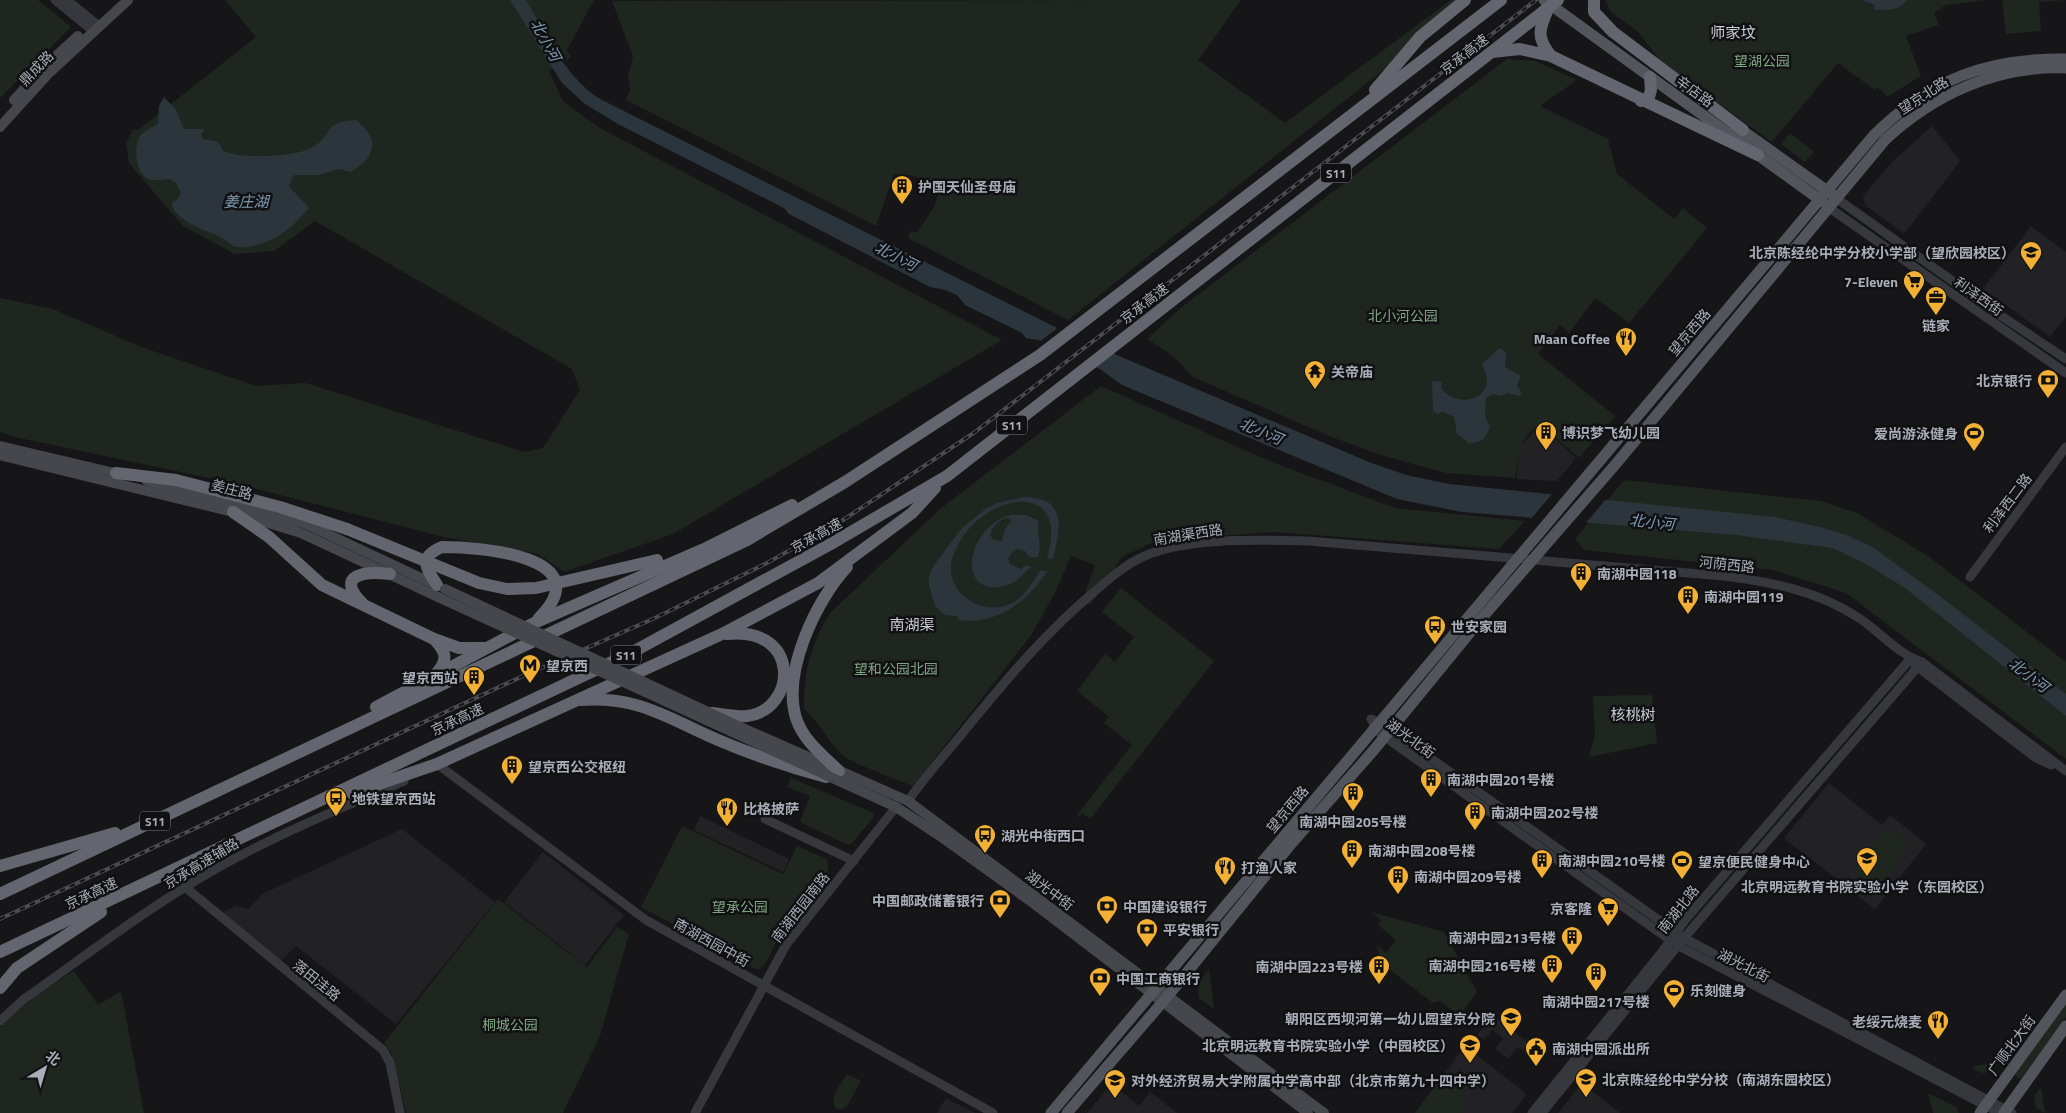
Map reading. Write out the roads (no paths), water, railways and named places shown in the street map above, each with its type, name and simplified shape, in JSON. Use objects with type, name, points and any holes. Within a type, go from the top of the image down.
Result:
[{"type":"highway","points":[[1357,110],[1420,37],[1465,0]]},
{"type":"highway","name":"京承高速","points":[[0,894],[747,540],[845,482],[1040,355],[1501,0]]},
{"type":"highway","points":[[1594,0],[1594,12],[1613,32],[1743,130]]},
{"type":"highway","points":[[1550,4],[1539,30],[1542,45],[1550,56]]},
{"type":"highway","name":"京承高速","points":[[0,952],[629,654],[829,546],[947,476],[1492,52],[1550,4]]},
{"type":"highway","points":[[1492,52],[1520,49],[1550,56],[1758,155]]},
{"type":"highway","points":[[1642,101],[1649,97],[1651,90],[1650,77]]},
{"type":"highway","points":[[116,473],[176,480],[280,507],[347,530],[479,583],[508,589],[536,588],[704,549]]},
{"type":"highway","points":[[295,812],[437,764],[722,634],[818,583],[912,512],[947,476]]},
{"type":"highway","points":[[310,748],[368,711],[430,680],[534,623],[704,549],[779,511],[845,482]]},
{"type":"highway","points":[[233,512],[268,536],[322,585],[434,639],[459,648],[472,650],[490,648]]},
{"type":"highway","points":[[440,591],[426,567],[427,558],[432,551],[442,547],[526,557],[538,562],[553,575],[556,589],[550,607],[534,623]]},
{"type":"highway","points":[[839,776],[813,747],[801,728],[796,713],[794,690],[797,666],[807,633],[817,610],[845,569],[868,547]]},
{"type":"highway","points":[[366,607],[352,591],[352,584],[356,576],[364,572],[390,574]]},
{"type":"highway","points":[[712,714],[747,716],[765,710],[776,699],[782,686],[784,671],[781,655],[771,642],[756,634],[741,632],[722,634]]},
{"type":"highway","points":[[430,680],[442,668],[445,657],[442,648],[434,639]]},
{"type":"highway","points":[[573,701],[618,700],[644,706],[726,743],[800,770],[839,776]]},
{"type":"highway","points":[[0,866],[151,823]]},
{"type":"highway","points":[[0,983],[51,944],[155,880]]},
{"type":"highway","points":[[0,988],[18,968]]},
{"type":"main road","points":[[94,26],[119,0]]},
{"type":"main road","points":[[94,26],[128,0]]},
{"type":"main road","name":"辛店路","points":[[1550,4],[1687,97],[1743,130],[1828,199]]},
{"type":"main road","name":"辛店路","points":[[1550,4],[1758,155],[1828,199]]},
{"type":"main road","name":"鼎成路","points":[[0,119],[43,68],[94,26]]},
{"type":"main road","name":"鼎成路","points":[[0,128],[94,26]]},
{"type":"main road","name":"望京北路","points":[[1828,199],[1883,126],[1902,110],[1934,89],[1968,74],[2022,59],[2066,59]]},
{"type":"main road","name":"望京北路","points":[[1828,199],[1893,133],[1924,109],[1946,96],[1970,83],[2003,74],[2066,68]]},
{"type":"main road","name":"望京西路","points":[[1066,1113],[1164,1000],[1547,525],[1828,199]]},
{"type":"main road","name":"望京西路","points":[[1051,1113],[1154,991],[1563,527],[1828,199]]},
{"type":"main road","name":"姜庄路","points":[[0,446],[116,473],[306,524],[440,591]]},
{"type":"main road","name":"姜庄路","points":[[0,455],[233,512],[301,533],[390,574],[440,591]]},
{"type":"main road","points":[[440,591],[839,776]]},
{"type":"main road","name":"湖光中街","points":[[440,591],[738,726],[839,776],[896,807],[1006,883],[1154,991]]},
{"type":"main road","name":"湖光中街","points":[[839,776],[908,801],[1308,1113]]},
{"type":"main road","name":"广顺北大街","points":[[1985,1106],[2066,995]]},
{"type":"main road","name":"湖光中街","points":[[1164,1000],[1324,1113]]},
{"type":"main road","points":[[2006,1112],[2066,1026]]},
{"type":"main road","points":[[2013,1067],[2012,1078],[2018,1082],[2028,1078]]},
{"type":"street","points":[[55,0],[94,26]]},
{"type":"street","points":[[66,0],[94,26]]},
{"type":"street","name":"利泽西街","points":[[1828,199],[2066,359]]},
{"type":"street","name":"利泽西街","points":[[1828,199],[2066,373]]},
{"type":"street","name":"利泽西二路","points":[[1970,577],[2066,447]]},
{"type":"street","name":"南湖渠西路","points":[[908,801],[982,710],[1053,628],[1118,571],[1147,555],[1219,542],[1262,540],[1519,559]]},
{"type":"street","name":"河荫西路","points":[[1519,559],[1724,576],[1791,587],[1859,618],[2036,758],[2054,766],[2066,776]]},
{"type":"street","name":"南湖北路","points":[[1532,1113],[1911,658]]},
{"type":"street","name":"河荫西路","points":[[1920,666],[2066,771]]},
{"type":"street","name":"南湖北路","points":[[1542,1113],[1677,939],[1920,666]]},
{"type":"street","name":"湖光北街","points":[[1383,730],[1677,939],[1985,1106],[2006,1112]]},
{"type":"street","name":"京承高速辅路","points":[[0,1021],[24,998],[185,888],[249,851],[334,810],[437,764]]},
{"type":"street","name":"南湖西园中街","points":[[437,764],[646,920],[993,1113]]},
{"type":"street","name":"南湖西园南路","points":[[696,1113],[794,934],[896,807]]},
{"type":"street","points":[[765,819],[854,861]]},
{"type":"street","name":"落田洼路","points":[[185,888],[383,1050],[390,1063],[400,1113]]},
{"type":"water","name":"北小河","points":[[510,0],[526,0],[554,49],[570,72],[590,92],[602,100],[1051,325],[1126,359],[1369,462],[1406,475],[1449,484],[1775,517],[1824,528],[1849,536],[1874,548],[1949,603],[2066,694],[2066,716],[1905,588],[1864,563],[1832,548],[1736,535],[1462,512],[1397,499],[1122,385],[1100,369],[1038,340],[1026,338],[1022,333],[965,305],[957,295],[930,287],[789,214],[784,208],[618,124],[585,104],[562,83]]},
{"type":"water","points":[[1862,0],[1907,0],[1896,8],[1874,10],[1875,5]]},
{"type":"water","name":"姜庄湖","points":[[164,97],[176,110],[184,129],[204,129],[201,135],[203,139],[217,142],[222,150],[230,153],[268,156],[294,153],[313,147],[338,123],[356,120],[369,134],[372,148],[366,160],[350,172],[339,169],[318,175],[294,175],[289,186],[309,208],[291,227],[277,237],[261,244],[236,247],[219,236],[189,223],[177,213],[173,208],[172,202],[178,199],[181,193],[176,183],[170,179],[156,180],[148,178],[140,170],[136,157],[137,143],[145,132],[158,124],[159,106]]},
{"type":"water","points":[[1500,348],[1506,352],[1505,367],[1521,376],[1517,385],[1522,394],[1519,396],[1508,393],[1501,396],[1493,394],[1486,398],[1485,416],[1490,427],[1483,439],[1469,443],[1457,434],[1454,417],[1443,412],[1438,414],[1433,411],[1432,381],[1442,382],[1441,387],[1450,396],[1464,400],[1471,399],[1482,392],[1487,383],[1482,364]]},
{"type":"water","points":[[1024,497],[1038,498],[1048,502],[1058,516],[1058,536],[1053,559],[1047,558],[1051,532],[1047,514],[1036,505],[1020,502],[1002,505],[984,515],[968,530],[953,556],[952,578],[962,595],[969,600],[978,605],[996,607],[1014,602],[1029,588],[1041,570],[1047,572],[1020,602],[998,615],[973,621],[959,620],[957,616],[945,615],[935,606],[929,585],[929,576],[934,565],[961,529],[984,510],[997,503]]},
{"type":"water","points":[[1011,515],[1026,515],[1039,521],[1040,547],[1038,557],[1029,557],[1025,551],[1018,549],[1012,552],[1008,559],[1010,564],[1021,569],[1026,565],[1031,567],[1015,581],[999,587],[985,586],[976,579],[972,569],[973,557],[977,543],[985,531],[997,521]],"holes":[[[1007,518],[1012,520],[1005,529],[1002,541],[993,540],[990,535],[996,524]]]},
{"type":"railway","points":[[0,919],[523,676],[655,618],[767,563],[840,522],[975,432],[1536,0]]},
{"type":"place","name":"护国天仙圣母庙","points":[[902,205]]},
{"type":"place","name":"北京陈经纶中学分校小学部（望欣园校区）","points":[[2031,271]]},
{"type":"place","name":"7-Eleven","points":[[1914,300]]},
{"type":"place","name":"链家","points":[[1936,316]]},
{"type":"place","name":"Maan Coffee","points":[[1626,357]]},
{"type":"place","name":"关帝庙","points":[[1315,390]]},
{"type":"place","name":"北京银行","points":[[2048,399]]},
{"type":"place","name":"博识梦飞幼儿园","points":[[1546,451]]},
{"type":"place","name":"爱尚游泳健身","points":[[1974,452]]},
{"type":"place","name":"南湖中园118","points":[[1581,592]]},
{"type":"place","name":"南湖中园119","points":[[1688,615]]},
{"type":"place","name":"世安家园","points":[[1435,645]]},
{"type":"place","name":"望京西","points":[[530,684]]},
{"type":"place","name":"望京西站","points":[[474,696]]},
{"type":"place","name":"望京西公交枢纽","points":[[512,785]]},
{"type":"place","name":"南湖中园201号楼","points":[[1431,798]]},
{"type":"place","name":"南湖中园205号楼","points":[[1353,812]]},
{"type":"place","name":"地铁望京西站","points":[[336,817]]},
{"type":"place","name":"比格披萨","points":[[727,827]]},
{"type":"place","name":"南湖中园202号楼","points":[[1475,831]]},
{"type":"place","name":"湖光中街西口","points":[[985,854]]},
{"type":"place","name":"南湖中园208号楼","points":[[1352,869]]},
{"type":"place","name":"北京明远教育书院实验小学（东园校区）","points":[[1867,877]]},
{"type":"place","name":"南湖中园210号楼","points":[[1542,879]]},
{"type":"place","name":"望京便民健身中心","points":[[1682,880]]},
{"type":"place","name":"打渔人家","points":[[1225,886]]},
{"type":"place","name":"南湖中园209号楼","points":[[1398,895]]},
{"type":"place","name":"中国邮政储蓄银行","points":[[1000,919]]},
{"type":"place","name":"中国建设银行","points":[[1107,925]]},
{"type":"place","name":"京客隆","points":[[1608,927]]},
{"type":"place","name":"平安银行","points":[[1147,948]]},
{"type":"place","name":"南湖中园213号楼","points":[[1572,956]]},
{"type":"place","name":"南湖中园216号楼","points":[[1552,984]]},
{"type":"place","name":"南湖中园223号楼","points":[[1379,985]]},
{"type":"place","name":"南湖中园217号楼","points":[[1596,992]]},
{"type":"place","name":"中国工商银行","points":[[1100,997]]},
{"type":"place","name":"乐刻健身","points":[[1674,1009]]},
{"type":"place","name":"朝阳区西坝河第一幼儿园望京分院","points":[[1511,1037]]},
{"type":"place","name":"老绥元烧麦","points":[[1938,1040]]},
{"type":"place","name":"北京明远教育书院实验小学（中园校区）","points":[[1470,1064]]},
{"type":"place","name":"南湖中园派出所","points":[[1536,1067]]},
{"type":"place","name":"北京陈经纶中学分校（南湖东园校区）","points":[[1586,1098]]},
{"type":"place","name":"对外经济贸易大学附属中学高中部（北京市第九十四中学）","points":[[1115,1099]]},
{"type":"district","name":"师家坟","points":[[1733,32]]},
{"type":"district","name":"南湖渠","points":[[912,624]]},
{"type":"district","name":"核桃树","points":[[1633,714]]},
{"type":"park label","name":"望湖公园","points":[[1762,60]]},
{"type":"park label","name":"北小河公园","points":[[1403,315]]},
{"type":"park label","name":"望和公园北园","points":[[896,668]]},
{"type":"park label","name":"望承公园","points":[[740,906]]},
{"type":"park label","name":"桐城公园","points":[[510,1024]]}]
